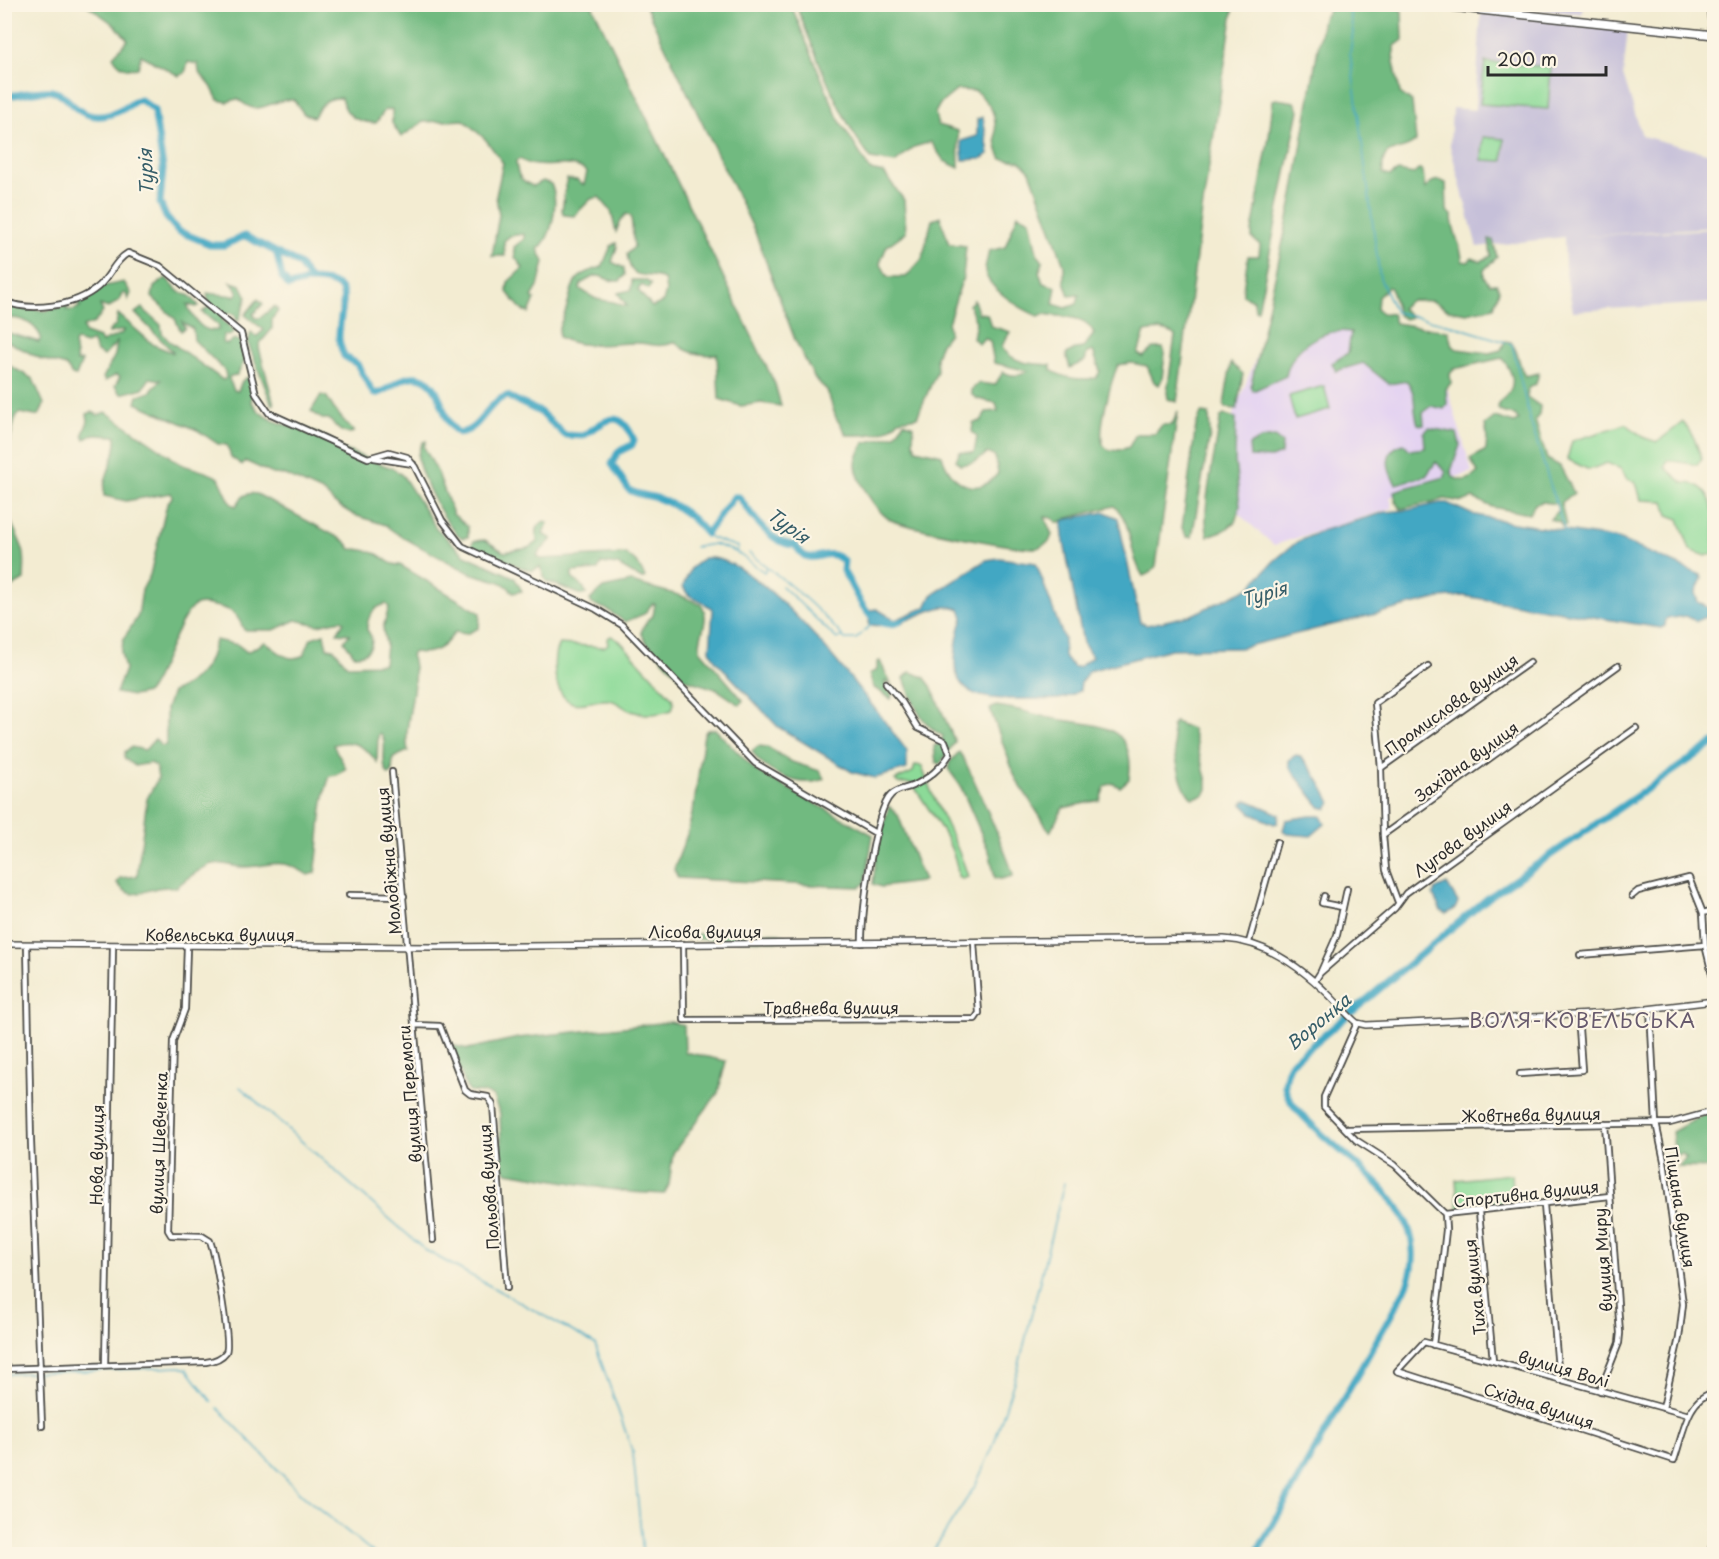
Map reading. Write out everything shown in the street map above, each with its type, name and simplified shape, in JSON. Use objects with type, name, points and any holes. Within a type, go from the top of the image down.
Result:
[{"type":"main road","points":[[1424,4],[1714,36],[1710,4]]},
{"type":"main road","points":[[1711,1554],[1714,1541]]},
{"type":"street","points":[[4,301],[32,307],[69,302],[97,288],[120,258],[128,253],[138,255],[160,266],[241,333],[256,394],[262,406],[269,413],[368,458],[413,464]]},
{"type":"street","points":[[374,458],[393,452],[407,457],[413,464],[442,520],[462,546],[592,607],[622,625],[755,763],[877,834]]},
{"type":"street","name":"Промислова вулиця","points":[[1383,835],[1381,768],[1530,662]]},
{"type":"street","points":[[1381,768],[1375,704],[1428,666]]},
{"type":"street","name":"Західна вулиця","points":[[1383,835],[1618,666]]},
{"type":"street","points":[[861,943],[864,895],[877,834],[891,795],[938,771],[950,754],[945,741],[918,729],[902,702],[886,683]]},
{"type":"street","name":"Лугова вулиця","points":[[1315,981],[1320,973],[1395,908],[1398,902],[1636,728]]},
{"type":"street","name":"Молодіжна вулиця","points":[[392,772],[407,947]]},
{"type":"street","points":[[1383,835],[1386,870],[1398,902]]},
{"type":"street","points":[[1277,842],[1249,942],[1267,950],[1315,981],[1357,1023],[1390,1024],[1525,1015],[1578,1015],[1714,1002]]},
{"type":"street","points":[[1632,896],[1638,891],[1689,878],[1703,912],[1706,948],[1714,982]]},
{"type":"street","points":[[1320,973],[1336,935],[1347,889]]},
{"type":"street","points":[[349,895],[404,896]]},
{"type":"street","points":[[1324,896],[1322,903],[1342,907]]},
{"type":"street","points":[[1703,912],[1714,910]]},
{"type":"street","name":"Лісова вулиця","points":[[435,947],[1213,939],[1249,942]]},
{"type":"street","name":"Травнева вулиця","points":[[683,945],[684,1020],[975,1019],[979,1013],[974,943]]},
{"type":"street","name":"Ковельська вулиця","points":[[4,944],[113,947],[435,947]]},
{"type":"street","points":[[27,945],[31,1142],[42,1368],[42,1426]]},
{"type":"street","name":"Нова вулиця","points":[[105,1365],[113,947]]},
{"type":"street","name":"вулиця Шевченка","points":[[105,1365],[206,1362],[217,1360],[225,1353],[228,1346],[212,1245],[207,1237],[171,1235],[168,1230],[173,1041],[185,1009],[187,947]]},
{"type":"street","name":"вулиця Перемоги","points":[[407,947],[416,1025],[433,1240]]},
{"type":"street","points":[[1580,955],[1714,949]]},
{"type":"street","name":"Піщана вулиця","points":[[1650,1009],[1656,1123],[1664,1161],[1683,1304],[1679,1338],[1663,1408]]},
{"type":"street","points":[[1520,1074],[1582,1070],[1578,1015]]},
{"type":"street","points":[[1357,1023],[1341,1054],[1323,1101],[1326,1111],[1366,1148],[1395,1165],[1444,1214],[1446,1230],[1433,1345]]},
{"type":"street","name":"Польова вулиця","points":[[416,1025],[440,1026],[465,1090],[473,1095],[488,1097],[493,1105],[507,1288]]},
{"type":"street","name":"Жовтнева вулиця","points":[[1347,1129],[1656,1123],[1676,1122],[1714,1111]]},
{"type":"street","name":"вулиця Миру","points":[[1600,1391],[1619,1343],[1620,1333],[1605,1125]]},
{"type":"street","name":"Спортивна вулиця","points":[[1444,1214],[1544,1205],[1610,1196]]},
{"type":"street","points":[[1544,1205],[1559,1380]]},
{"type":"street","name":"Тиха вулиця","points":[[1479,1212],[1493,1361]]},
{"type":"street","name":"Східна вулиця","points":[[1433,1345],[1424,1342],[1419,1344],[1397,1371],[1674,1460],[1689,1415]]},
{"type":"street","name":"вулиця Волі","points":[[1433,1345],[1689,1415]]},
{"type":"street","points":[[4,1369],[105,1365]]},
{"type":"street","points":[[1689,1415],[1701,1398],[1714,1394]]},
{"type":"shaded area","points":[[1489,5],[1583,5],[1582,14]]},
{"type":"shaded area","points":[[1481,13],[1628,30],[1623,75],[1642,136],[1714,155],[1714,227],[1567,237],[1714,229],[1714,303],[1573,311],[1565,268],[1564,237],[1477,247],[1450,146],[1452,108],[1475,110]]},
{"type":"shaded area","points":[[1346,327],[1382,380],[1440,363],[1472,472],[1390,497],[1393,508],[1274,545],[1232,508],[1233,415],[1261,345]]},
{"type":"green space","points":[[87,5],[592,5],[775,384],[781,406],[761,403],[741,406],[719,399],[717,354],[695,353],[676,342],[659,345],[635,343],[587,345],[559,337],[560,326],[575,281],[584,274],[602,267],[611,246],[616,243],[617,247],[612,262],[624,268],[625,275],[620,281],[595,276],[581,284],[580,289],[595,298],[627,306],[618,293],[631,290],[632,280],[646,280],[651,285],[648,289],[642,285],[638,290],[652,307],[663,302],[666,291],[664,279],[635,273],[629,264],[627,254],[634,247],[631,216],[626,214],[616,232],[611,211],[599,197],[591,199],[574,216],[564,215],[562,210],[567,179],[577,180],[584,185],[587,172],[579,167],[536,165],[520,159],[516,161],[518,174],[525,182],[533,186],[543,181],[551,184],[554,200],[551,228],[538,249],[544,262],[538,287],[532,297],[535,299],[529,313],[522,310],[507,292],[508,282],[523,268],[515,257],[514,247],[524,239],[524,234],[510,236],[504,241],[505,256],[492,256],[499,215],[496,196],[503,163],[486,140],[464,120],[423,122],[401,137],[392,123],[392,109],[385,110],[376,123],[358,120],[349,114],[341,98],[331,99],[324,103],[314,117],[304,114],[294,100],[255,108],[237,99],[227,102],[218,100],[211,86],[199,72],[198,64],[188,62],[185,73],[179,76],[141,55],[138,68],[130,69],[120,65],[113,56],[128,40],[116,26]]},
{"type":"green space","points":[[645,5],[791,5],[838,118],[870,170],[884,173],[904,200],[906,232],[887,246],[880,263],[888,277],[906,277],[922,259],[932,220],[940,216],[949,244],[966,246],[963,277],[948,323],[949,333],[940,345],[936,357],[937,371],[917,417],[899,420],[888,429],[876,434],[847,435],[836,418],[827,390],[815,379],[795,340],[755,232]]},
{"type":"green space","points":[[796,5],[1234,5],[1202,211],[1177,402],[1168,399],[1167,392],[1175,336],[1165,331],[1145,332],[1138,354],[1143,357],[1153,348],[1163,348],[1165,353],[1162,379],[1159,385],[1154,382],[1147,366],[1131,363],[1118,365],[1109,392],[1102,428],[1105,447],[1115,450],[1122,449],[1129,447],[1136,434],[1155,434],[1162,425],[1172,425],[1178,411],[1156,566],[1150,573],[1143,576],[1138,567],[1125,521],[1114,506],[1068,518],[1058,523],[1052,518],[1045,517],[1052,535],[1049,542],[1037,548],[1027,548],[898,523],[884,515],[868,495],[857,472],[857,456],[864,443],[895,435],[904,422],[914,426],[913,441],[916,449],[942,455],[951,473],[965,485],[982,486],[998,473],[995,456],[987,453],[968,464],[960,465],[956,460],[960,452],[974,453],[977,437],[972,432],[973,423],[981,421],[986,412],[998,411],[996,403],[978,399],[972,395],[971,390],[979,383],[995,385],[1003,372],[1015,375],[1028,371],[994,363],[990,341],[984,338],[979,344],[973,338],[976,322],[969,305],[974,300],[978,313],[987,314],[991,326],[1010,332],[1002,346],[1017,360],[1051,365],[1051,370],[1073,378],[1096,378],[1100,371],[1093,351],[1087,353],[1085,361],[1070,368],[1066,354],[1083,348],[1094,334],[1086,323],[1074,318],[1044,314],[1038,316],[1031,313],[1006,298],[987,277],[985,268],[989,251],[1005,247],[1018,214],[1030,220],[1037,253],[1043,262],[1039,272],[1043,283],[1056,287],[1053,304],[1066,308],[1077,304],[1079,295],[1069,296],[1064,281],[1064,265],[1030,171],[1020,161],[1002,159],[999,154],[993,113],[986,101],[976,91],[957,90],[940,104],[935,113],[938,125],[958,131],[959,168],[944,161],[931,142],[914,147],[895,163],[871,159],[838,104]]},
{"type":"green space","points":[[1334,5],[1394,6],[1402,11],[1403,40],[1395,46],[1393,56],[1400,93],[1412,102],[1416,141],[1410,146],[1388,153],[1383,163],[1383,174],[1390,176],[1398,171],[1414,174],[1420,169],[1423,172],[1425,189],[1438,180],[1446,183],[1447,211],[1452,215],[1462,261],[1468,262],[1472,258],[1481,261],[1491,256],[1489,239],[1493,240],[1497,257],[1484,270],[1484,277],[1490,284],[1497,284],[1499,290],[1494,307],[1467,313],[1449,310],[1432,301],[1411,300],[1401,308],[1412,317],[1405,319],[1398,315],[1391,288],[1388,287],[1378,297],[1377,309],[1382,313],[1392,314],[1395,323],[1448,331],[1453,346],[1457,349],[1489,353],[1501,350],[1505,341],[1511,342],[1525,376],[1539,373],[1536,384],[1528,389],[1527,397],[1540,406],[1539,415],[1535,420],[1547,459],[1560,466],[1574,493],[1561,503],[1566,525],[1562,527],[1560,522],[1550,519],[1558,510],[1556,504],[1543,502],[1535,504],[1529,514],[1492,507],[1473,498],[1462,502],[1445,499],[1401,509],[1396,502],[1394,491],[1445,477],[1446,472],[1436,462],[1426,476],[1396,484],[1390,472],[1388,460],[1392,450],[1404,444],[1410,450],[1425,448],[1424,433],[1429,428],[1457,433],[1460,445],[1451,471],[1453,477],[1466,480],[1478,472],[1470,459],[1486,450],[1485,425],[1495,417],[1514,423],[1519,420],[1515,415],[1498,409],[1499,402],[1512,387],[1510,370],[1502,358],[1454,369],[1450,374],[1451,383],[1446,389],[1447,404],[1444,409],[1431,406],[1423,412],[1424,425],[1418,424],[1413,391],[1407,381],[1389,384],[1363,363],[1336,371],[1332,363],[1348,353],[1351,332],[1329,333],[1310,341],[1295,356],[1286,376],[1253,391],[1251,385],[1293,196],[1323,18]]},
{"type":"green space","points":[[1485,62],[1551,67],[1548,109],[1480,104]]},
{"type":"green space","points":[[1273,100],[1295,102],[1299,110],[1258,310],[1255,310],[1254,301],[1243,295],[1243,290],[1248,256],[1259,256],[1260,245],[1252,238],[1252,231],[1269,137]]},
{"type":"green space","points":[[1483,137],[1504,139],[1503,161],[1482,160]]},
{"type":"green space","points":[[166,278],[179,292],[190,296],[199,306],[187,304],[198,323],[212,331],[218,330],[219,326],[202,312],[209,307],[207,293],[235,296],[238,292],[231,282],[241,285],[247,297],[239,320],[237,321],[235,314],[228,313],[222,320],[235,331],[229,336],[224,335],[223,343],[228,344],[234,339],[240,341],[245,360],[237,375],[230,376],[234,390],[238,391],[242,381],[248,377],[253,393],[251,401],[259,412],[274,421],[290,426],[301,426],[330,439],[340,448],[394,469],[403,476],[436,528],[465,555],[514,577],[522,591],[513,593],[504,584],[468,572],[411,542],[386,525],[354,515],[334,503],[325,493],[285,475],[273,474],[245,461],[242,465],[231,457],[227,445],[218,444],[197,430],[136,403],[138,396],[150,392],[161,380],[150,378],[143,388],[121,394],[115,386],[120,377],[116,375],[105,381],[103,378],[115,355],[117,342],[104,356],[97,352],[92,341],[86,344],[77,341],[74,343],[77,362],[82,361],[76,376],[72,375],[66,366],[41,359],[5,340],[5,332],[39,342],[41,337],[35,328],[22,320],[6,319],[5,326],[4,302],[44,311],[69,305],[66,310],[74,310],[81,306],[73,302],[105,286],[124,282],[131,293],[128,300],[126,293],[121,294],[120,300],[108,308],[100,305],[103,312],[94,323],[83,327],[85,333],[99,338],[102,342],[121,334],[124,330],[109,333],[116,325],[118,314],[154,345],[174,353],[135,313],[142,308],[161,325],[162,333],[168,340],[223,380],[226,378],[225,371],[194,340],[193,329],[182,322],[185,328],[181,331],[175,319],[152,297],[154,287]]},
{"type":"green space","points":[[258,299],[263,304],[253,314],[255,318],[260,318],[275,306],[278,311],[272,319],[272,329],[260,343],[259,348],[274,404],[272,405],[248,343],[251,332],[256,337],[264,330],[245,315]]},
{"type":"green space","points":[[5,363],[33,379],[44,404],[40,414],[35,416],[20,413],[16,416],[5,460]]},
{"type":"green space","points":[[1231,363],[1243,374],[1237,409],[1226,408],[1224,405]]},
{"type":"green space","points":[[1324,386],[1330,409],[1295,419],[1289,396]]},
{"type":"green space","points":[[321,395],[327,397],[354,432],[342,432],[329,419],[322,419],[311,411]]},
{"type":"green space","points":[[92,412],[98,415],[106,412],[174,460],[219,478],[231,504],[236,506],[244,496],[257,494],[345,541],[351,549],[374,553],[390,563],[400,565],[480,613],[479,628],[466,634],[455,632],[438,649],[421,653],[414,652],[411,655],[414,677],[407,728],[408,751],[393,758],[392,773],[389,775],[384,765],[384,742],[380,733],[377,762],[358,745],[340,743],[333,745],[346,768],[337,775],[330,776],[326,788],[315,873],[308,875],[290,865],[282,864],[241,867],[216,864],[200,870],[177,887],[157,888],[131,894],[117,883],[120,878],[137,876],[147,799],[158,778],[156,766],[150,763],[135,766],[124,758],[125,752],[131,747],[145,750],[155,739],[161,746],[166,745],[166,709],[172,692],[200,674],[208,663],[216,640],[238,645],[247,652],[265,642],[283,655],[293,658],[304,655],[311,638],[324,634],[327,648],[334,649],[347,665],[384,664],[386,645],[383,628],[389,607],[386,604],[381,605],[372,613],[367,630],[372,643],[368,651],[354,655],[344,641],[350,634],[337,633],[344,622],[341,620],[318,625],[296,620],[274,630],[244,630],[230,610],[196,605],[183,619],[159,673],[147,693],[133,696],[116,693],[125,669],[121,652],[124,638],[138,616],[142,590],[150,575],[167,504],[172,497],[171,493],[126,501],[104,496],[105,482],[115,452],[116,436],[93,435],[85,439],[83,434],[88,421],[87,414]]},
{"type":"green space","points":[[1201,413],[1209,414],[1210,435],[1192,537],[1187,537],[1182,528],[1196,425]]},
{"type":"green space","points":[[1224,415],[1236,418],[1235,461],[1240,506],[1235,522],[1225,530],[1208,536],[1207,495],[1220,418]]},
{"type":"green space","points":[[1683,422],[1694,438],[1702,459],[1697,465],[1668,460],[1665,467],[1683,483],[1695,485],[1703,490],[1709,498],[1714,519],[1714,553],[1706,556],[1690,550],[1679,519],[1668,515],[1664,501],[1641,500],[1636,482],[1627,479],[1621,469],[1607,463],[1589,470],[1567,459],[1572,441],[1626,424],[1645,438],[1657,442]]},
{"type":"green space","points":[[1275,437],[1282,444],[1281,454],[1271,458],[1250,457],[1249,445],[1261,439]]},
{"type":"green space","points":[[426,441],[424,447],[438,473],[453,514],[468,527],[468,537],[462,538],[449,524],[424,479],[418,453],[423,442]]},
{"type":"green space","points":[[5,511],[22,547],[25,561],[24,580],[5,591]]},
{"type":"green space","points":[[545,521],[548,523],[543,534],[552,539],[537,555],[540,559],[626,554],[638,564],[645,577],[642,579],[618,565],[601,563],[598,570],[572,572],[572,578],[584,588],[586,594],[582,595],[546,581],[540,567],[532,571],[471,546],[474,541],[485,540],[504,552],[528,548],[537,542],[537,530],[539,525]]},
{"type":"green space","points":[[631,582],[682,596],[702,605],[705,622],[700,650],[743,700],[740,705],[716,689],[681,678],[646,642],[641,632],[648,619],[653,616],[655,604],[652,604],[644,614],[625,622],[606,609],[592,604],[590,600],[603,588]]},
{"type":"green space","points":[[611,636],[620,641],[672,698],[674,703],[672,710],[643,714],[610,700],[573,703],[562,693],[554,668],[559,644],[604,647]]},
{"type":"green space","points":[[880,661],[891,684],[885,681],[886,688],[892,694],[891,699],[874,688],[869,674],[877,670],[877,662]]},
{"type":"green space","points":[[910,672],[924,677],[931,686],[955,742],[940,764],[936,763],[934,746],[941,743],[943,736],[928,725],[918,711],[904,678]]},
{"type":"green space","points":[[996,706],[1110,730],[1120,737],[1126,747],[1130,760],[1129,779],[1120,787],[1112,783],[1105,786],[1100,800],[1063,808],[1050,832],[1016,779],[990,709]]},
{"type":"green space","points":[[1175,722],[1192,729],[1207,781],[1204,795],[1192,798],[1187,793],[1177,765],[1172,727]]},
{"type":"green space","points":[[715,729],[756,771],[873,835],[865,883],[860,887],[678,878],[674,869],[688,832],[694,805],[704,734],[707,730]]},
{"type":"green space","points":[[758,746],[767,747],[792,762],[820,771],[824,779],[805,782],[774,772],[765,766],[752,751]]},
{"type":"green space","points":[[959,752],[988,812],[1013,876],[995,878],[990,854],[960,785],[949,770],[949,763]]},
{"type":"green space","points":[[915,765],[922,766],[968,877],[962,879],[958,876],[957,865],[947,840],[912,783],[898,783],[895,780],[913,772]]},
{"type":"green space","points":[[889,806],[898,815],[924,880],[920,882],[881,887],[873,884],[877,849]]},
{"type":"green space","points":[[778,933],[788,938],[781,941],[689,939],[697,934]]},
{"type":"green space","points":[[670,1022],[684,1025],[685,1052],[726,1061],[718,1093],[673,1153],[669,1185],[664,1194],[628,1192],[507,1172],[502,1168],[500,1114],[493,1097],[487,1093],[470,1092],[466,1087],[451,1045],[468,1049],[518,1038]]},
{"type":"green space","points":[[1714,1111],[1714,1168],[1678,1167],[1686,1158],[1682,1154],[1675,1155],[1672,1132]]},
{"type":"green space","points":[[1511,1174],[1513,1203],[1458,1209],[1456,1180]]},
{"type":"water","points":[[983,117],[989,154],[981,159],[963,160],[961,141],[977,136],[977,119]]},
{"type":"water","points":[[1447,503],[1471,514],[1514,523],[1618,539],[1701,575],[1702,579],[1695,593],[1698,602],[1714,611],[1714,620],[1705,617],[1696,621],[1686,616],[1666,619],[1665,626],[1661,628],[1464,596],[1440,598],[1240,648],[1171,649],[1089,671],[1081,682],[1080,690],[1061,699],[1048,700],[989,698],[968,690],[961,683],[956,672],[955,658],[957,638],[963,618],[960,609],[945,607],[896,624],[869,625],[870,610],[877,609],[895,620],[926,607],[932,595],[986,560],[999,558],[1036,563],[1064,639],[1064,657],[1074,667],[1079,667],[1092,657],[1083,643],[1063,537],[1064,520],[1105,512],[1118,518],[1140,622],[1147,625],[1192,615],[1250,587],[1274,561],[1297,542],[1321,531],[1386,512],[1409,510]]},
{"type":"water","points":[[704,558],[727,562],[754,578],[784,604],[814,635],[907,751],[907,769],[875,778],[852,772],[778,727],[715,660],[710,650],[713,610],[688,594],[683,586],[691,568]]},
{"type":"water","points":[[1296,755],[1311,768],[1321,784],[1331,803],[1327,809],[1320,807],[1289,767],[1289,760]]},
{"type":"water","points":[[1247,800],[1279,814],[1278,823],[1274,824],[1252,814],[1242,804]]},
{"type":"water","points":[[1321,816],[1325,824],[1311,836],[1287,834],[1283,830],[1286,820]]},
{"type":"water","points":[[1447,884],[1458,902],[1455,909],[1446,914],[1441,911],[1433,895],[1436,889]]},
{"type":"waterway","points":[[1348,4],[1353,32],[1350,53],[1380,278],[1395,312],[1447,324],[1512,344],[1530,420],[1565,532]]},
{"type":"waterway","name":"Турія","points":[[4,96],[52,91],[61,95],[82,112],[96,116],[117,112],[141,100],[154,110],[163,168],[160,203],[166,217],[178,231],[212,245],[224,245],[245,236],[299,264],[310,280],[326,281],[336,285],[343,296],[339,337],[344,356],[357,364],[374,394],[406,378],[418,377],[427,381],[438,394],[452,427],[459,433],[473,427],[494,404],[507,396],[540,412],[565,435],[583,436],[604,422],[617,419],[623,422],[634,440],[632,445],[618,452],[612,464],[629,490],[671,504],[696,522],[706,534],[734,497],[739,497],[763,528],[778,540],[795,545],[805,556],[815,557],[828,554],[844,561],[843,571],[871,616],[879,622],[888,624],[899,622]]},
{"type":"waterway","points":[[277,255],[282,277],[289,286],[310,280]]},
{"type":"waterway","points":[[706,534],[711,538],[738,547],[736,552],[764,572],[767,567],[808,601],[845,639],[856,639],[871,625]]},
{"type":"waterway","points":[[695,547],[714,544],[736,552]]},
{"type":"waterway","points":[[749,553],[767,567]]},
{"type":"waterway","points":[[782,586],[837,639],[843,636]]},
{"type":"waterway","name":"Воронка","points":[[1256,1554],[1403,1294],[1409,1280],[1413,1254],[1410,1231],[1399,1210],[1384,1191],[1310,1123],[1291,1102],[1285,1086],[1291,1063],[1488,898],[1714,743]]},
{"type":"waterway","points":[[240,1087],[425,1250],[595,1344],[633,1453],[643,1554]]},
{"type":"waterway","points":[[931,1554],[975,1486],[992,1449],[1018,1369],[1064,1183]]},
{"type":"waterway","points":[[4,1374],[180,1367],[187,1369],[212,1402]]},
{"type":"waterway","points":[[218,1408],[302,1495],[375,1554]]},
{"type":"district","name":"ВОЛЯ-КОВЕЛЬСЬКА","points":[[1583,1020]]}]
